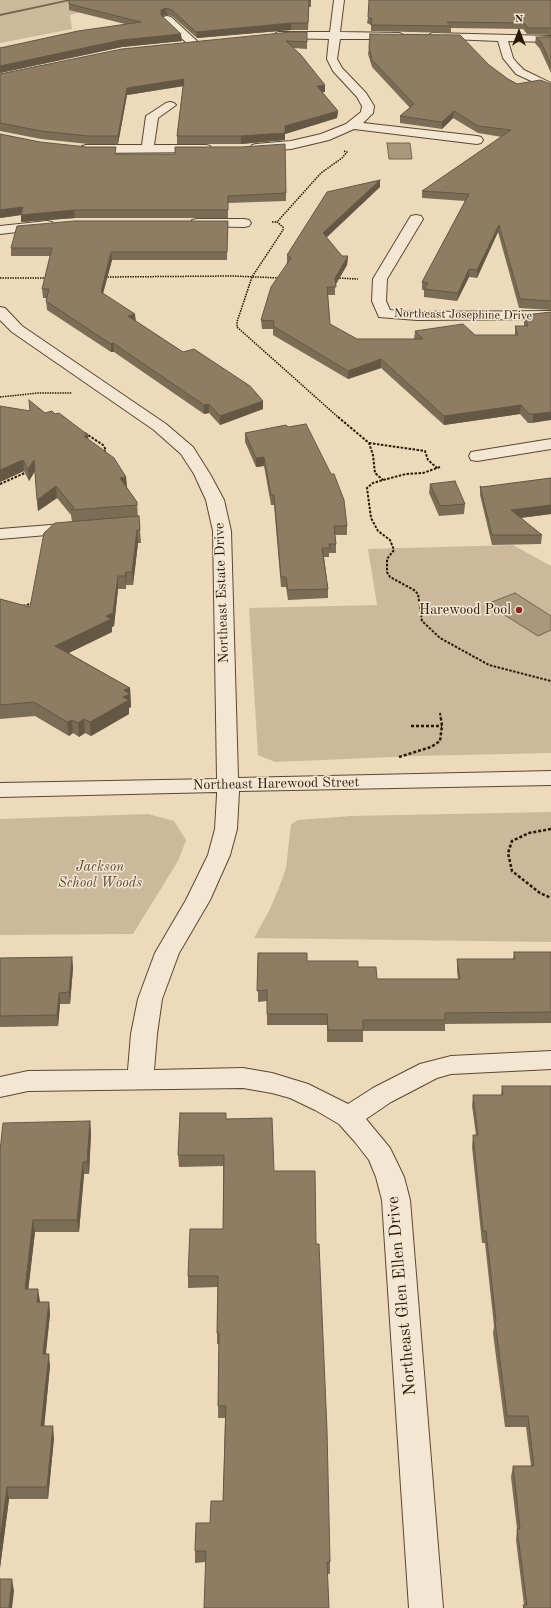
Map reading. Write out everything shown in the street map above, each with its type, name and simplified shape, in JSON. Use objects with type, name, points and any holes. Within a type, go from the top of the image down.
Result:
[{"type":"street","points":[[241,149],[304,142],[338,132],[352,125],[367,113],[368,106],[362,95],[338,69],[332,59],[339,0]]},
{"type":"street","points":[[167,19],[197,43],[177,45]]},
{"type":"street","points":[[264,36],[334,34],[551,39]]},
{"type":"street","points":[[502,38],[508,58],[513,65],[520,72],[551,88]]},
{"type":"street","points":[[147,149],[152,116],[170,105]]},
{"type":"street","points":[[352,125],[477,140]]},
{"type":"street","points":[[72,147],[88,149],[218,149]]},
{"type":"street","name":"Northeast Josephine Drive","points":[[416,219],[380,279],[379,301],[384,314],[417,316],[551,315]]},
{"type":"street","points":[[182,223],[244,223]]},
{"type":"street","points":[[0,230],[62,224]]},
{"type":"street","name":"Northeast Estate Drive","points":[[1,313],[17,329],[160,427],[187,451],[202,474],[215,500],[222,531],[227,786],[226,829],[219,855],[198,900],[167,953],[150,999],[144,1034],[140,1080]]},
{"type":"street","points":[[477,456],[551,444]]},
{"type":"street","points":[[0,534],[92,527]]},
{"type":"street","name":"Northeast Harewood Street","points":[[0,790],[551,778]]},
{"type":"street","points":[[348,1117],[382,1095],[429,1071],[458,1065],[551,1060]]},
{"type":"street","name":"Northeast Glen Ellen Drive","points":[[0,1087],[28,1081],[243,1078],[272,1083],[312,1096],[348,1117],[365,1135],[380,1155],[390,1177],[396,1200],[426,1608]]},
{"type":"path","points":[[277,222],[321,172],[345,154]]},
{"type":"path","points":[[272,222],[277,222],[283,227],[283,230],[252,277],[237,322],[237,327],[364,440],[369,443],[425,451],[428,460],[438,468],[423,474],[406,474],[383,480],[373,483],[367,488],[369,512],[376,529],[390,540],[394,550],[387,559],[387,572],[390,577],[414,590],[418,594],[420,616],[425,625],[440,638],[489,665],[551,681]]},
{"type":"path","points":[[104,277],[233,276],[286,278]]},
{"type":"path","points":[[0,278],[50,278]]},
{"type":"path","points":[[331,278],[363,279]]},
{"type":"path","points":[[0,397],[38,393],[77,393]]},
{"type":"path","points":[[83,432],[103,445],[106,450],[101,453]]},
{"type":"path","points":[[369,443],[373,455],[375,473],[383,480]]},
{"type":"path","points":[[0,484],[31,471]]},
{"type":"path","points":[[22,606],[36,602]]},
{"type":"path","points":[[395,758],[431,747],[440,741],[442,726],[440,713]]},
{"type":"path","points":[[411,726],[442,726]]},
{"type":"path","points":[[551,829],[529,833],[512,842],[508,853],[512,871],[540,893],[551,898]]},
{"type":"green space","points":[[0,0],[118,0],[94,9],[70,15],[72,29],[0,43]]},
{"type":"green space","points":[[513,545],[551,566],[551,753],[416,756],[275,762],[258,755],[249,608],[377,605],[368,549]]},
{"type":"green space","points":[[551,812],[551,942],[254,938],[269,911],[280,885],[286,868],[291,824],[298,820],[351,816]]},
{"type":"green space","name":"Jackson School Woods","points":[[148,814],[174,821],[186,840],[178,861],[133,934],[0,935],[0,819]]},
{"type":"shaded area","points":[[387,143],[410,143],[412,159],[389,159]]},
{"type":"shaded area","name":"Harewood Pool","points":[[515,593],[551,616],[551,630],[538,636],[487,604]]},
{"type":"building","points":[[69,0],[309,0],[308,23],[291,23],[196,32],[172,10],[166,8],[161,10],[161,15],[181,34],[121,40],[0,66],[0,48],[78,31],[141,22],[69,4]]},
{"type":"building","points":[[369,0],[551,0],[551,28],[528,28],[524,23],[447,22],[451,26],[371,25],[372,19],[368,17]]},
{"type":"building","points":[[291,32],[307,32],[307,42],[286,41],[301,55],[325,85],[317,86],[338,111],[285,126],[285,133],[241,136],[177,136],[184,79],[127,88],[118,136],[88,136],[41,131],[0,123],[0,74],[122,49]]},
{"type":"building","points":[[370,34],[460,35],[489,65],[517,84],[540,80],[551,84],[551,301],[520,299],[499,225],[477,270],[469,269],[458,293],[424,289],[428,283],[422,282],[469,194],[422,191],[511,130],[478,126],[454,111],[442,122],[400,116],[414,104],[372,60],[369,47]]},
{"type":"building","points":[[536,37],[551,37],[551,65],[541,42]]},
{"type":"building","points":[[0,134],[40,142],[87,147],[116,147],[115,154],[175,154],[175,147],[241,147],[285,144],[286,193],[228,196],[228,210],[74,210],[21,215],[23,207],[0,210]]},
{"type":"building","points":[[380,180],[323,233],[342,256],[348,256],[335,278],[336,287],[327,287],[330,324],[357,339],[423,339],[415,331],[463,324],[475,335],[518,335],[515,326],[528,326],[524,315],[551,312],[551,412],[529,414],[521,405],[444,416],[381,359],[348,371],[273,326],[274,321],[261,320],[271,287],[291,258],[287,255],[327,192]]},
{"type":"building","points":[[75,221],[228,221],[227,252],[111,252],[101,292],[135,314],[128,316],[183,352],[194,349],[250,386],[263,401],[220,416],[209,404],[204,405],[113,343],[111,344],[46,301],[49,289],[42,289],[52,248],[11,248],[17,226]]},
{"type":"building","points":[[29,400],[45,413],[52,411],[55,414],[59,413],[88,435],[84,436],[114,458],[126,477],[120,478],[137,502],[137,505],[71,510],[74,508],[56,486],[37,500],[34,460],[28,469],[23,460],[0,470],[0,406],[30,411]]},
{"type":"building","points":[[306,424],[331,474],[334,474],[344,500],[347,526],[334,526],[336,544],[329,544],[330,548],[322,548],[328,589],[288,590],[286,577],[281,577],[274,495],[271,495],[264,457],[256,458],[245,433],[286,425],[288,427]]},
{"type":"building","points":[[551,478],[551,505],[511,510],[542,535],[492,535],[480,486],[482,487]]},
{"type":"building","points":[[455,481],[465,504],[440,506],[430,484]]},
{"type":"building","points":[[139,516],[140,530],[137,530],[132,572],[126,572],[125,576],[118,576],[113,613],[106,616],[111,619],[55,646],[130,688],[124,690],[130,694],[123,697],[129,700],[90,722],[84,719],[78,723],[72,720],[67,722],[34,702],[0,705],[0,599],[30,607],[44,533],[55,523]]},
{"type":"building","points":[[514,952],[551,952],[551,1012],[445,1013],[445,1020],[363,1020],[363,1030],[328,1030],[327,1014],[267,1014],[267,990],[257,991],[258,953],[307,953],[307,961],[358,961],[358,967],[376,967],[377,979],[460,979],[457,959],[515,959]]},
{"type":"building","points":[[72,957],[69,992],[59,993],[57,1015],[0,1016],[0,958]]},
{"type":"building","points":[[502,1086],[551,1086],[551,1608],[524,1608],[523,1605],[527,1605],[517,1529],[520,1529],[513,1466],[534,1466],[528,1416],[507,1416],[495,1321],[486,1231],[483,1231],[473,1135],[478,1135],[473,1095],[503,1095]]},
{"type":"building","points":[[180,1113],[226,1113],[226,1119],[272,1118],[274,1171],[315,1171],[316,1244],[319,1244],[327,1430],[330,1562],[327,1562],[329,1608],[204,1608],[206,1551],[195,1551],[196,1523],[210,1523],[211,1501],[223,1501],[226,1406],[218,1406],[218,1276],[188,1276],[190,1229],[223,1229],[224,1155],[178,1155]]},
{"type":"building","points":[[90,1121],[87,1162],[83,1162],[77,1220],[33,1220],[25,1289],[38,1289],[37,1302],[49,1302],[43,1354],[49,1354],[41,1426],[53,1426],[47,1487],[7,1487],[0,1540],[0,1151],[3,1123]]},
{"type":"building","points":[[0,1579],[12,1579],[9,1608],[0,1608]]},
{"type":"waterway","points":[[0,15],[72,0]]},
{"type":"place","name":"Harewood Pool","points":[[519,610]]}]
